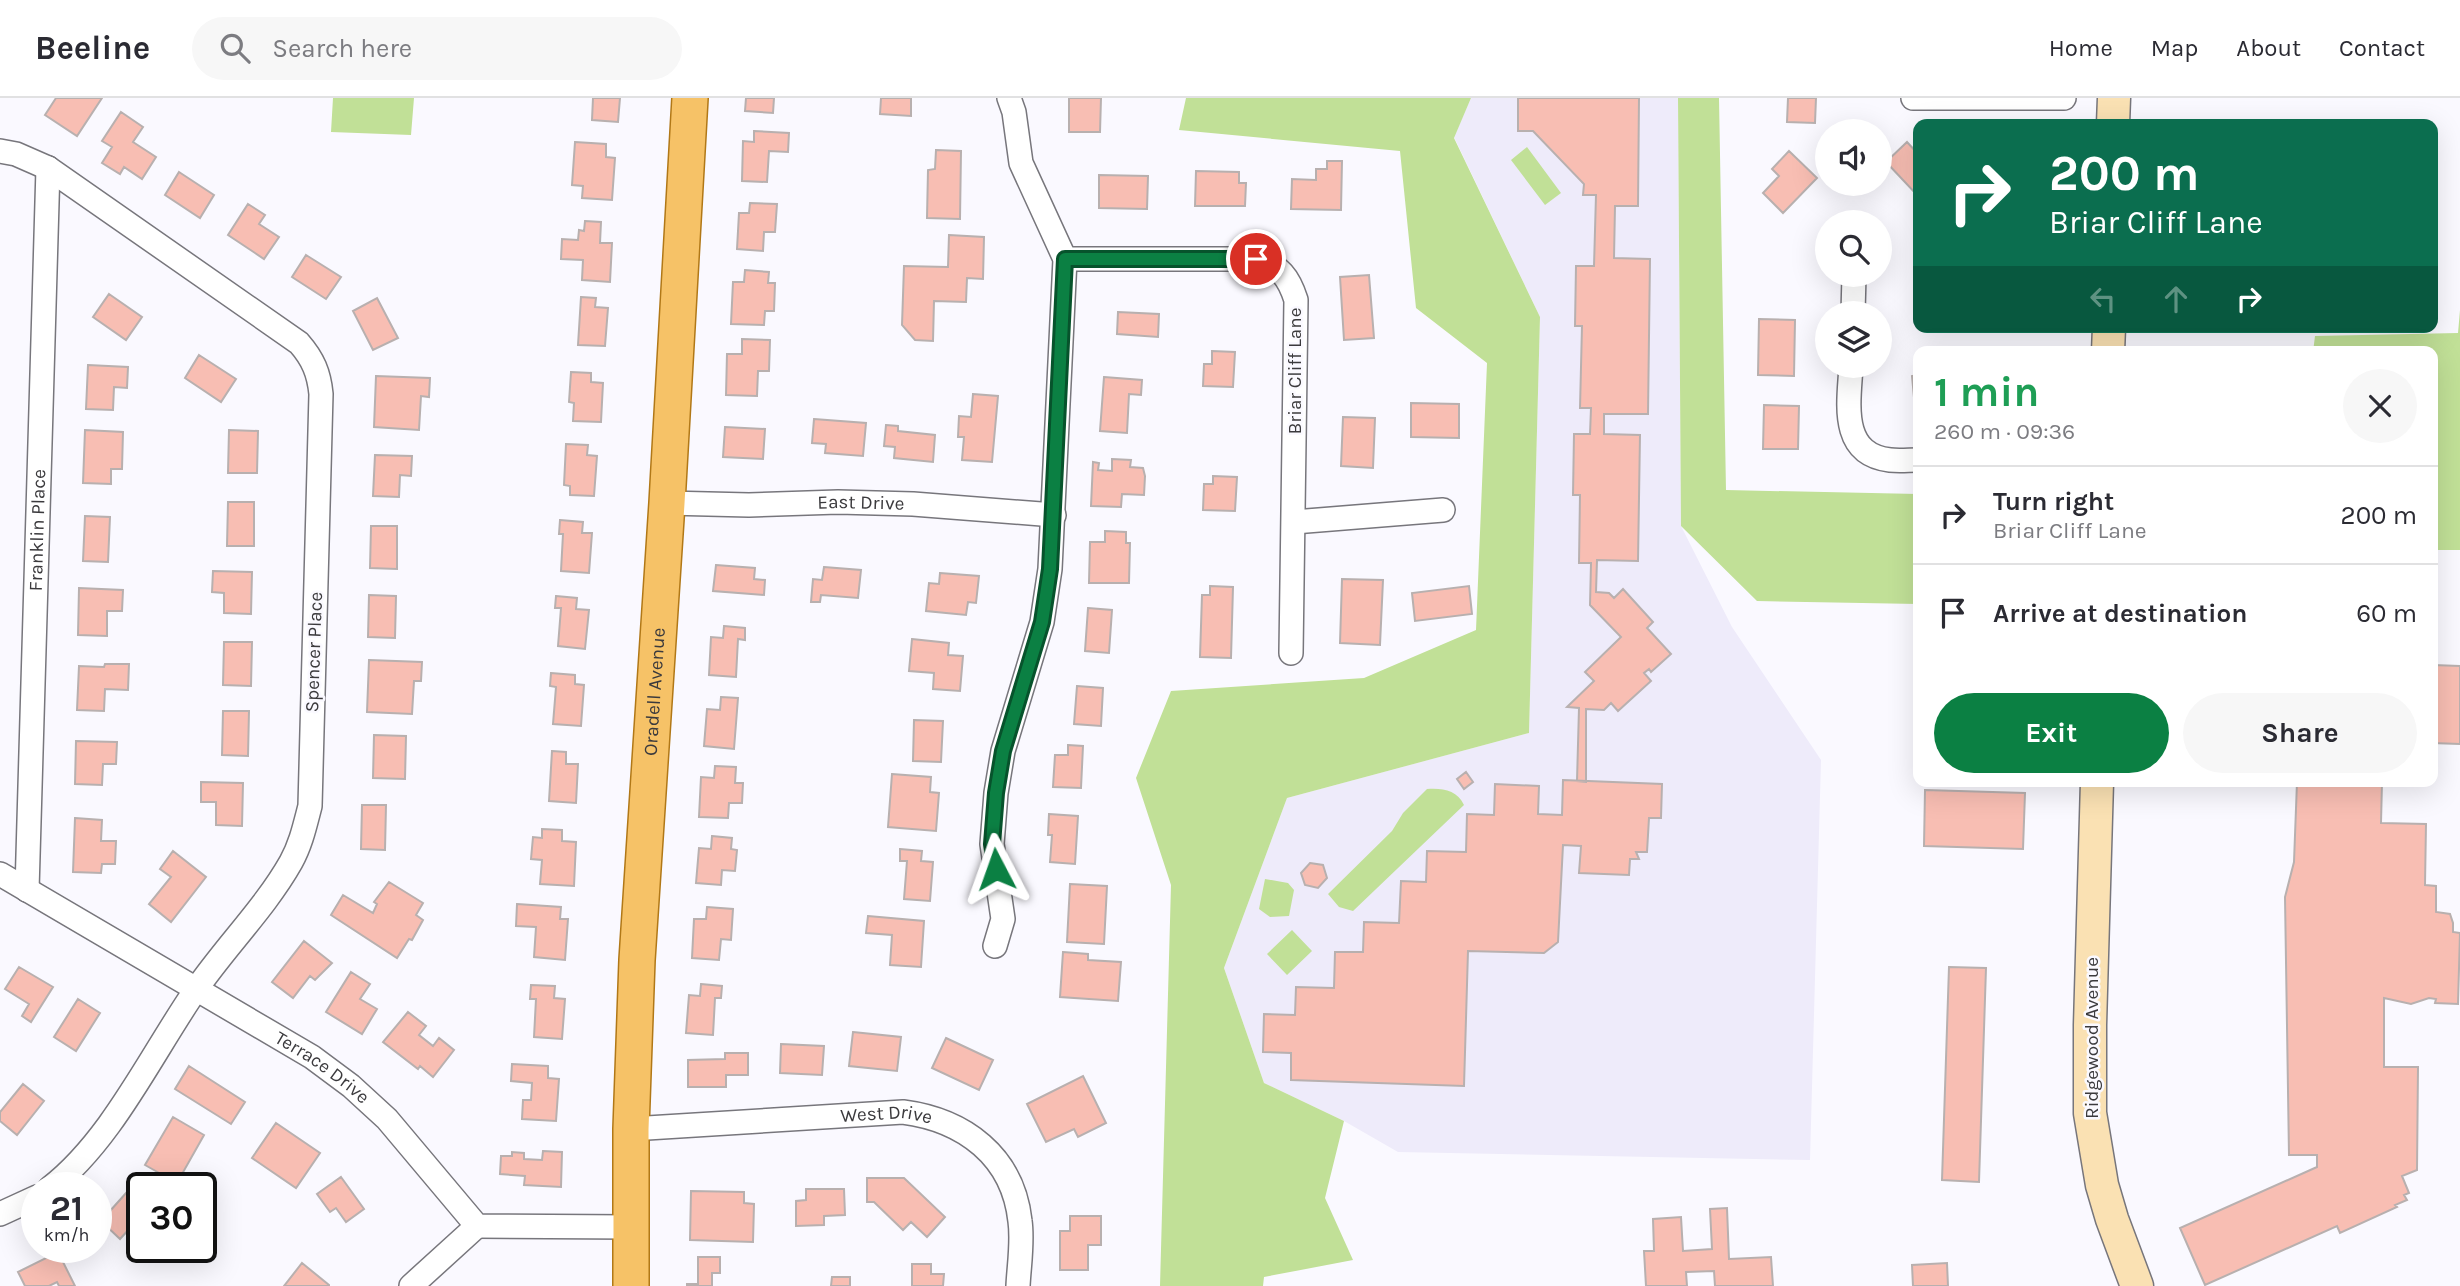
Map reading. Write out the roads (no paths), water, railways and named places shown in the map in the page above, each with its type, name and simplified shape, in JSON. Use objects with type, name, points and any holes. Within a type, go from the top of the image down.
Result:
[{"type":"main road","name":"Oradell Avenue","points":[[631,1286],[631,1129],[637,947],[667,503],[690,98]]},
{"type":"street","points":[[995,946],[1003,919],[992,844],[996,793],[1003,751],[1042,622],[1050,569],[1065,259],[1021,163],[1014,112],[1009,98]]},
{"type":"street","points":[[1913,98],[2064,98]]},
{"type":"street","points":[[2113,119],[2114,98]]},
{"type":"street","name":"Spencer Place","points":[[0,150],[16,153],[48,168],[299,342],[311,356],[319,375],[321,394],[310,806],[303,837],[291,862],[196,989],[94,1146],[71,1172]]},
{"type":"street","name":"Franklin Place","points":[[27,890],[48,168]]},
{"type":"street","name":"Briar Cliff Lane","points":[[1065,259],[1256,259],[1271,263],[1281,270],[1291,284],[1296,300],[1291,653]]},
{"type":"street","points":[[1851,378],[1849,423],[1853,436],[1863,448],[1875,456],[1889,460],[1913,460]]},
{"type":"street","name":"East Drive","points":[[667,503],[913,504],[1054,515]]},
{"type":"street","points":[[1294,522],[1443,510]]},
{"type":"street","name":"Ridgewood Avenue","points":[[2097,787],[2090,1113],[2102,1185],[2137,1286]]},
{"type":"street","name":"Terrace Drive","points":[[0,874],[312,1058],[351,1086],[387,1119],[477,1226]]},
{"type":"street","name":"West Drive","points":[[631,1129],[903,1112],[929,1115],[953,1124],[976,1139],[992,1155],[1005,1173],[1014,1194],[1021,1233],[1018,1286]]},
{"type":"street","points":[[0,1214],[21,1204]]},
{"type":"street","points":[[411,1286],[477,1226],[631,1227]]}]
